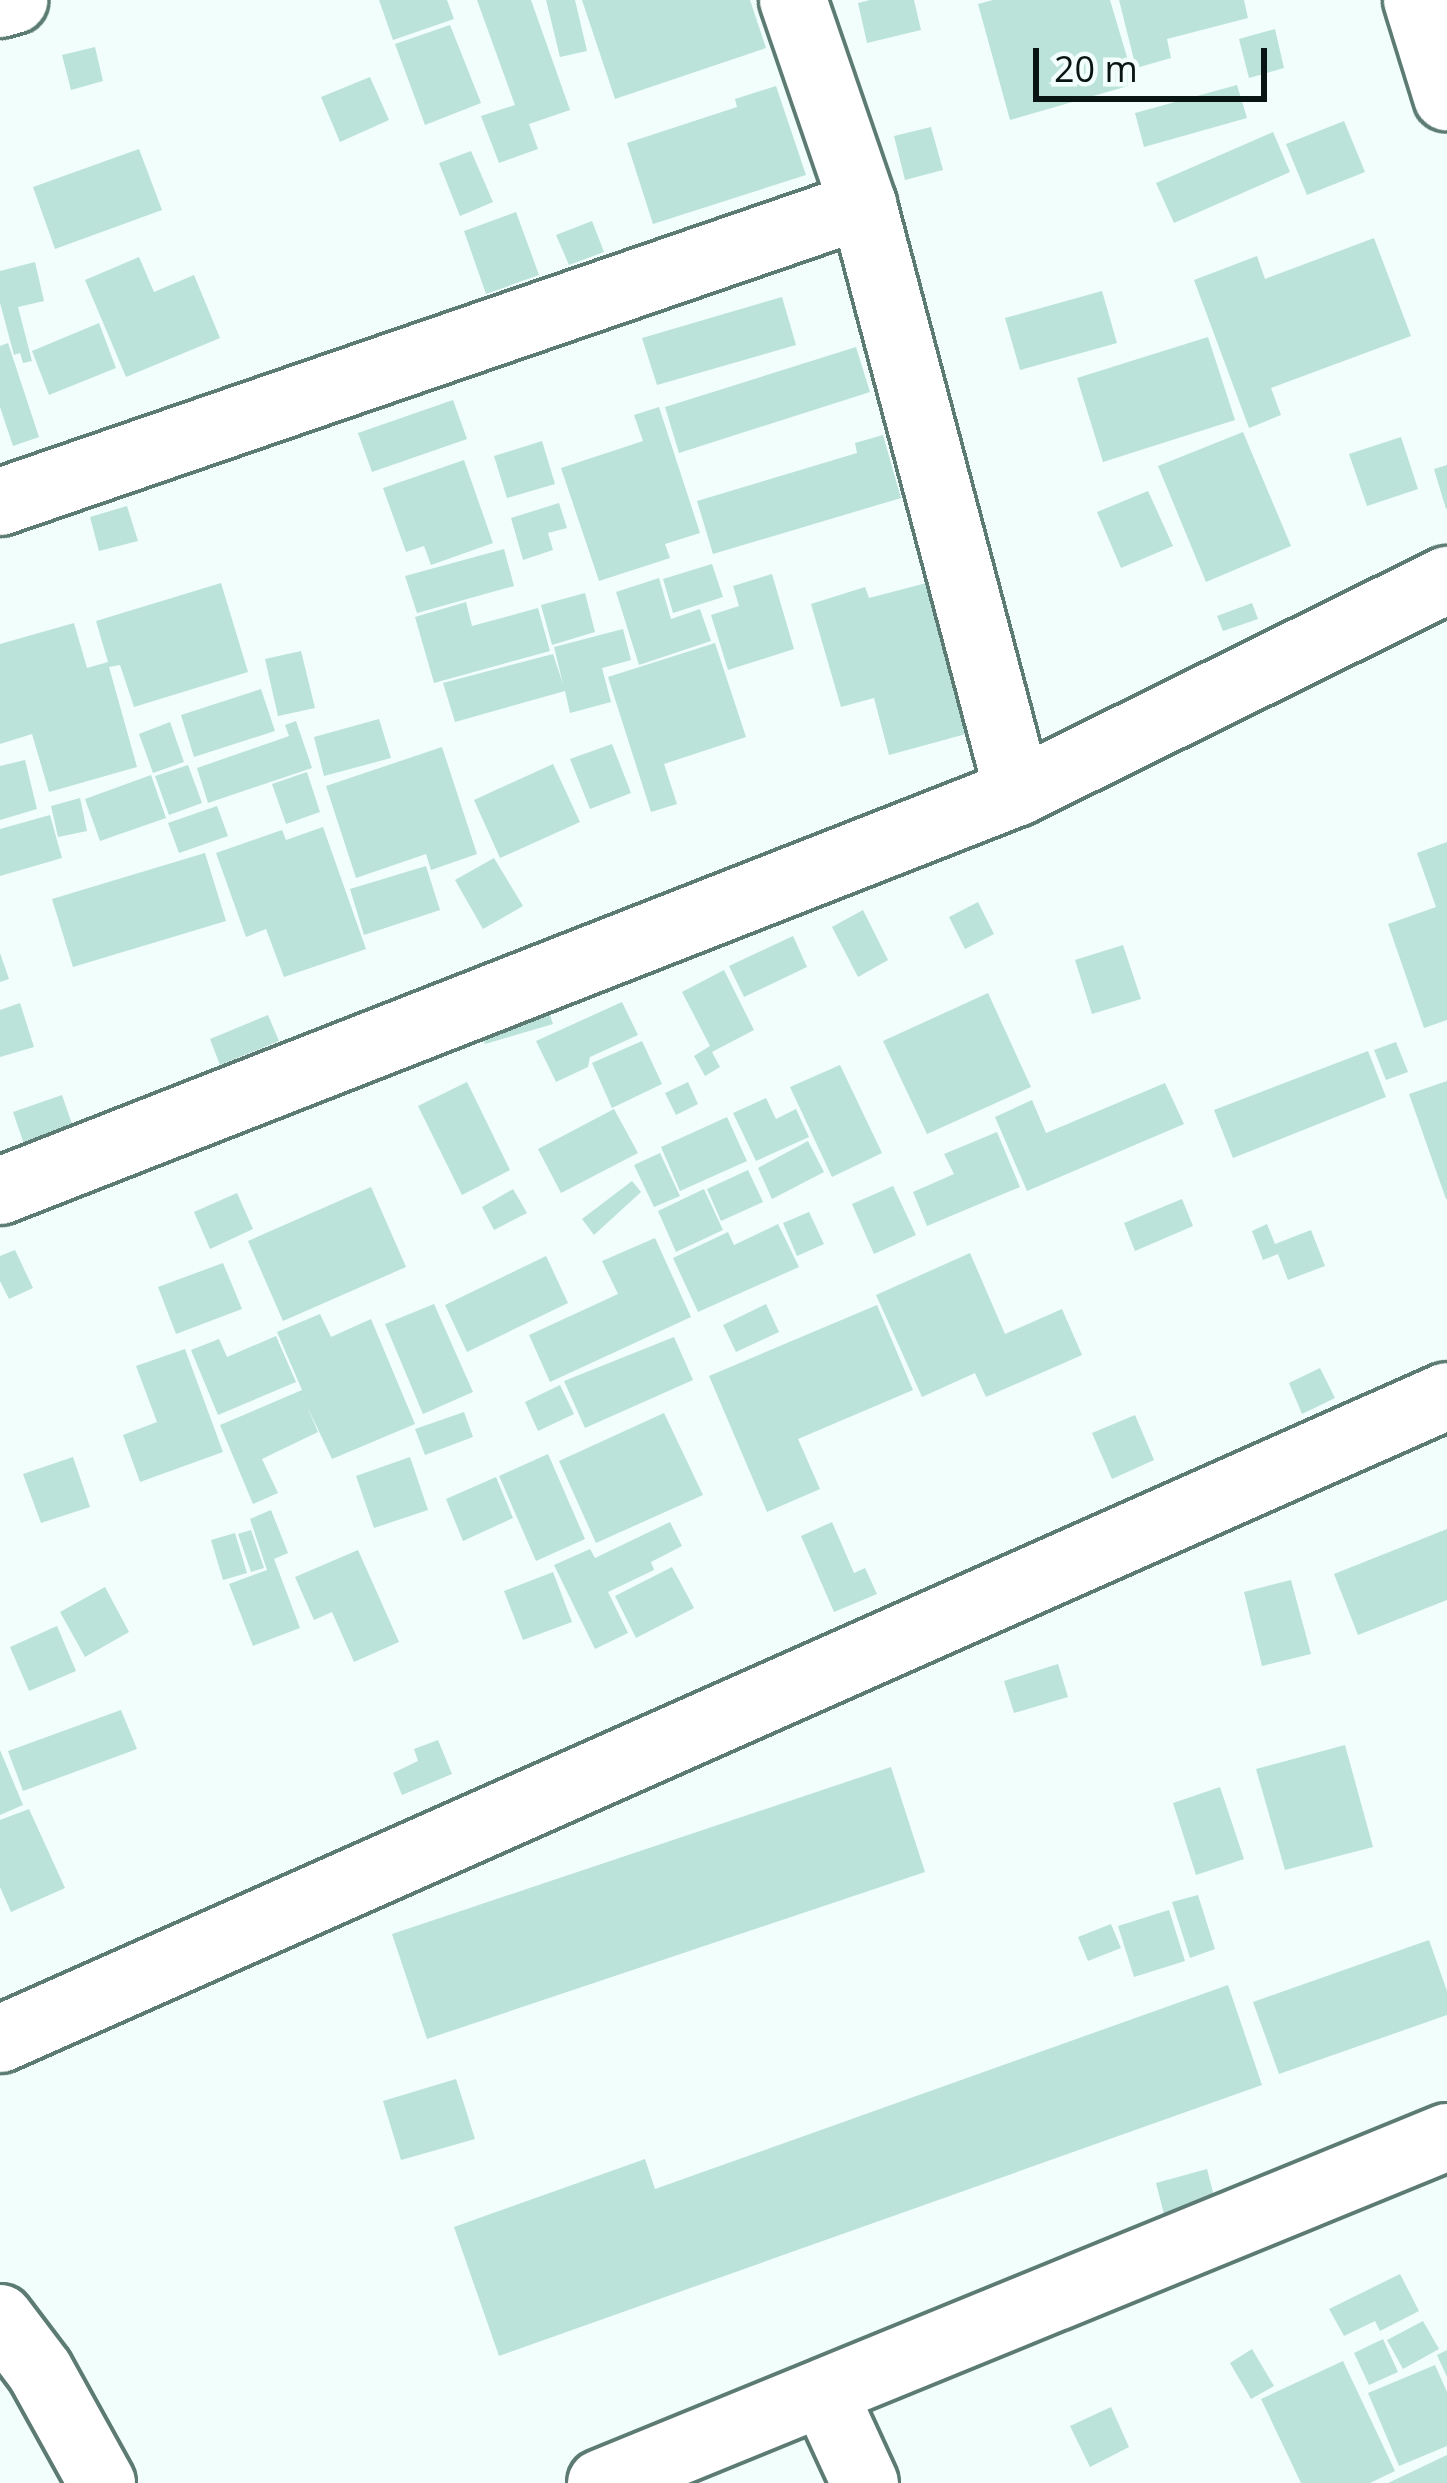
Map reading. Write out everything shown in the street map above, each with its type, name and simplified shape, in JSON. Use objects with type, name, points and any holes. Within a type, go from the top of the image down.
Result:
[{"type":"street","points":[[0,4],[14,0]]},
{"type":"street","points":[[793,0],[863,206],[1018,792]]},
{"type":"street","points":[[1417,0],[1447,97]]},
{"type":"street","points":[[0,502],[863,206]]},
{"type":"street","points":[[0,1191],[1018,792],[1447,580]]},
{"type":"street","points":[[0,2039],[1447,1396]]},
{"type":"street","points":[[601,2483],[1447,2137]]},
{"type":"street","points":[[0,2318],[40,2371],[102,2483]]},
{"type":"street","points":[[824,2394],[865,2483]]},
{"type":"building","points":[[379,0],[447,0],[454,19],[393,40]]},
{"type":"building","points":[[477,0],[531,0],[570,110],[529,124],[538,149],[499,163],[481,116],[515,105]]},
{"type":"building","points":[[546,0],[575,0],[587,51],[560,57]]},
{"type":"building","points":[[582,0],[750,0],[766,48],[615,99]]},
{"type":"building","points":[[914,0],[921,30],[867,43],[858,3]]},
{"type":"building","points":[[1110,0],[1135,84],[1010,120],[978,4]]},
{"type":"building","points":[[1119,0],[1244,0],[1248,18],[1167,39],[1171,58],[1136,68]]},
{"type":"building","points":[[450,25],[481,103],[425,125],[395,44]]},
{"type":"building","points":[[1275,29],[1284,68],[1249,78],[1239,39]]},
{"type":"building","points":[[95,47],[103,81],[71,90],[62,55]]},
{"type":"building","points":[[370,77],[389,120],[340,142],[321,97]]},
{"type":"building","points":[[1237,85],[1247,118],[1144,147],[1135,113]]},
{"type":"building","points":[[776,86],[806,175],[653,224],[627,143],[737,107],[735,99]]},
{"type":"building","points":[[1344,121],[1365,172],[1307,195],[1286,144]]},
{"type":"building","points":[[931,127],[943,170],[905,180],[894,136]]},
{"type":"building","points":[[1273,132],[1290,172],[1174,223],[1156,183]]},
{"type":"building","points":[[139,149],[162,210],[55,249],[33,187]]},
{"type":"building","points":[[471,151],[493,202],[460,216],[439,163]]},
{"type":"building","points":[[516,212],[539,275],[486,294],[464,231]]},
{"type":"building","points":[[592,221],[604,252],[569,265],[556,235]]},
{"type":"building","points":[[1374,238],[1411,336],[1271,388],[1281,415],[1249,428],[1194,280],[1257,256],[1265,279]]},
{"type":"building","points":[[139,257],[154,292],[194,275],[220,338],[126,377],[85,280]]},
{"type":"building","points":[[35,262],[44,301],[18,307],[32,361],[23,363],[20,353],[14,355],[0,303],[0,271]]},
{"type":"building","points":[[1102,291],[1117,343],[1020,370],[1005,318]]},
{"type":"building","points":[[782,297],[796,345],[657,385],[642,338]]},
{"type":"building","points":[[99,323],[116,368],[49,395],[32,351]]},
{"type":"building","points":[[1208,337],[1235,420],[1103,462],[1077,378]]},
{"type":"building","points":[[8,343],[39,437],[13,446],[0,407],[0,346]]},
{"type":"building","points":[[856,347],[870,392],[679,453],[665,407]]},
{"type":"building","points":[[453,400],[467,439],[372,472],[358,433]]},
{"type":"building","points":[[659,407],[700,533],[665,544],[670,558],[599,581],[561,468],[643,441],[634,415]]},
{"type":"building","points":[[1243,432],[1291,546],[1206,582],[1158,466]]},
{"type":"building","points":[[883,435],[901,498],[713,554],[697,501],[857,453],[855,443]]},
{"type":"building","points":[[1401,437],[1418,489],[1367,506],[1349,454]]},
{"type":"building","points":[[542,441],[555,484],[507,498],[494,456]]},
{"type":"building","points":[[464,460],[493,543],[431,565],[424,546],[406,552],[383,488]]},
{"type":"building","points":[[1447,465],[1447,508],[1446,509],[1434,469]]},
{"type":"building","points":[[1148,491],[1173,546],[1121,568],[1097,512]]},
{"type":"building","points":[[559,503],[567,528],[548,533],[553,550],[523,560],[511,518]]},
{"type":"building","points":[[127,506],[138,541],[99,551],[90,517]]},
{"type":"building","points":[[504,549],[514,586],[417,613],[405,576]]},
{"type":"building","points":[[712,564],[723,597],[673,613],[663,579]]},
{"type":"building","points":[[772,574],[794,649],[728,670],[711,615],[739,606],[733,586]]},
{"type":"building","points":[[659,578],[671,619],[700,609],[711,641],[639,665],[616,592]]},
{"type":"building","points":[[934,581],[977,731],[889,755],[874,698],[841,707],[811,604],[865,587],[869,598]]},
{"type":"building","points":[[221,583],[248,672],[134,707],[120,665],[109,667],[137,767],[49,792],[32,734],[0,744],[0,644],[74,623],[87,668],[108,662],[96,621]]},
{"type":"building","points":[[585,593],[595,632],[552,645],[541,605]]},
{"type":"building","points":[[466,602],[472,626],[538,608],[550,651],[434,683],[415,617]]},
{"type":"building","points":[[1252,603],[1258,619],[1223,631],[1217,616]]},
{"type":"building","points":[[623,629],[631,660],[602,668],[611,702],[570,713],[565,691],[455,722],[443,683],[553,654],[563,684],[554,647]]},
{"type":"building","points":[[715,643],[746,737],[664,764],[677,804],[651,812],[608,677]]},
{"type":"building","points":[[301,651],[315,708],[278,716],[265,659]]},
{"type":"building","points":[[261,689],[275,731],[194,757],[181,715]]},
{"type":"building","points":[[379,719],[391,758],[324,776],[314,737]]},
{"type":"building","points":[[296,721],[312,768],[208,803],[197,768],[289,736],[285,725]]},
{"type":"building","points":[[170,722],[184,762],[153,773],[139,734]]},
{"type":"building","points":[[612,744],[631,793],[590,809],[570,759]]},
{"type":"building","points":[[442,747],[477,854],[431,870],[426,854],[356,878],[326,786]]},
{"type":"building","points":[[25,760],[37,809],[0,820],[0,766]]},
{"type":"building","points":[[553,764],[580,822],[500,858],[474,800]]},
{"type":"building","points":[[188,765],[202,803],[169,815],[155,776]]},
{"type":"building","points":[[307,772],[320,812],[286,824],[272,784]]},
{"type":"building","points":[[151,775],[166,818],[100,841],[85,799]]},
{"type":"building","points":[[80,798],[87,831],[58,837],[51,806]]},
{"type":"building","points":[[217,806],[228,836],[179,853],[168,823]]},
{"type":"building","points":[[50,815],[62,858],[0,876],[0,829]]},
{"type":"building","points":[[323,827],[366,949],[284,977],[266,929],[246,937],[216,853],[282,830],[286,840]]},
{"type":"building","points":[[1447,842],[1447,1020],[1424,1028],[1388,924],[1436,907],[1417,853]]},
{"type":"building","points":[[205,853],[226,921],[73,967],[52,899]]},
{"type":"building","points":[[494,858],[523,906],[483,929],[455,880]]},
{"type":"building","points":[[426,866],[440,910],[364,935],[350,889]]},
{"type":"building","points":[[978,902],[994,934],[965,949],[949,917]]},
{"type":"building","points":[[863,910],[888,960],[858,977],[832,927]]},
{"type":"building","points":[[793,936],[807,967],[744,997],[729,966]]},
{"type":"building","points":[[1123,945],[1141,999],[1092,1014],[1075,960]]},
{"type":"building","points":[[0,953],[9,979],[0,982]]},
{"type":"building","points":[[724,970],[754,1030],[712,1052],[720,1067],[705,1076],[694,1056],[710,1046],[682,992]]},
{"type":"building","points":[[988,993],[1031,1087],[927,1134],[883,1041]]},
{"type":"building","points":[[544,997],[553,1024],[485,1044],[478,1018]]},
{"type":"building","points":[[622,1002],[638,1035],[590,1057],[588,1067],[556,1082],[536,1041]]},
{"type":"building","points":[[20,1003],[34,1047],[0,1057],[0,1010]]},
{"type":"building","points":[[268,1015],[279,1041],[220,1065],[210,1039]]},
{"type":"building","points":[[642,1041],[662,1084],[612,1108],[592,1063]]},
{"type":"building","points":[[1396,1042],[1408,1072],[1386,1080],[1374,1050]]},
{"type":"building","points":[[1368,1051],[1386,1097],[1233,1158],[1214,1110]]},
{"type":"building","points":[[840,1065],[882,1153],[832,1177],[790,1087]]},
{"type":"building","points":[[1447,1081],[1447,1199],[1446,1199],[1409,1094]]},
{"type":"building","points":[[467,1082],[510,1170],[462,1195],[418,1106]]},
{"type":"building","points":[[688,1082],[698,1104],[676,1115],[665,1093]]},
{"type":"building","points":[[1165,1083],[1184,1124],[1027,1191],[995,1117],[1032,1100],[1046,1133]]},
{"type":"building","points":[[62,1095],[74,1130],[25,1147],[13,1112]]},
{"type":"building","points":[[766,1098],[776,1119],[796,1109],[809,1137],[756,1161],[733,1113]]},
{"type":"building","points":[[614,1109],[638,1153],[561,1193],[538,1149]]},
{"type":"building","points":[[727,1117],[747,1161],[680,1191],[661,1147]]},
{"type":"building","points":[[997,1132],[1020,1187],[927,1226],[913,1192],[954,1174],[944,1154]]},
{"type":"building","points":[[808,1141],[824,1172],[772,1199],[758,1168]]},
{"type":"building","points":[[660,1153],[680,1196],[654,1207],[634,1165]]},
{"type":"building","points":[[748,1170],[763,1202],[721,1221],[707,1189]]},
{"type":"building","points":[[632,1181],[641,1192],[594,1235],[582,1219]]},
{"type":"building","points":[[893,1186],[916,1235],[874,1254],[852,1204]]},
{"type":"building","points":[[371,1187],[406,1267],[283,1321],[248,1241]]},
{"type":"building","points":[[513,1189],[527,1213],[494,1230],[482,1207]]},
{"type":"building","points":[[704,1189],[723,1230],[676,1252],[658,1211]]},
{"type":"building","points":[[237,1193],[253,1229],[210,1249],[194,1212]]},
{"type":"building","points":[[1182,1199],[1193,1226],[1135,1251],[1124,1223]]},
{"type":"building","points":[[809,1212],[824,1244],[797,1256],[783,1223]]},
{"type":"building","points":[[778,1224],[799,1267],[698,1312],[673,1258],[728,1232],[734,1245]]},
{"type":"building","points":[[1267,1224],[1275,1244],[1311,1230],[1325,1266],[1288,1280],[1278,1254],[1263,1260],[1252,1231]]},
{"type":"building","points":[[655,1238],[691,1317],[550,1382],[529,1335],[618,1294],[602,1261]]},
{"type":"building","points":[[15,1250],[33,1288],[9,1299],[0,1281],[0,1256]]},
{"type":"building","points":[[970,1253],[1005,1334],[1062,1309],[1082,1355],[986,1397],[975,1373],[922,1397],[876,1295]]},
{"type":"building","points":[[546,1256],[568,1303],[467,1352],[445,1305]]},
{"type":"building","points":[[223,1263],[242,1309],[176,1334],[158,1287]]},
{"type":"building","points":[[434,1304],[473,1392],[423,1414],[385,1324]]},
{"type":"building","points":[[766,1304],[779,1332],[736,1352],[723,1325]]},
{"type":"building","points":[[877,1305],[913,1390],[798,1439],[820,1489],[767,1512],[709,1376]]},
{"type":"building","points":[[320,1314],[331,1337],[371,1319],[415,1424],[332,1459],[307,1406],[318,1432],[262,1459],[278,1493],[253,1504],[220,1425],[302,1390],[277,1332]]},
{"type":"building","points":[[276,1336],[296,1382],[218,1415],[191,1350],[219,1339],[227,1357]]},
{"type":"building","points":[[674,1337],[693,1380],[585,1428],[564,1381]]},
{"type":"building","points":[[185,1349],[223,1452],[140,1482],[123,1435],[157,1422],[136,1366]]},
{"type":"building","points":[[1320,1368],[1335,1398],[1302,1414],[1289,1383]]},
{"type":"building","points":[[560,1385],[574,1414],[538,1431],[525,1402]]},
{"type":"building","points":[[464,1412],[473,1437],[425,1455],[415,1429]]},
{"type":"building","points":[[664,1413],[703,1495],[596,1543],[559,1461]]},
{"type":"building","points":[[1135,1415],[1154,1460],[1112,1479],[1092,1433]]},
{"type":"building","points":[[548,1454],[585,1539],[536,1561],[499,1476]]},
{"type":"building","points":[[73,1457],[90,1507],[41,1523],[23,1474]]},
{"type":"building","points":[[410,1457],[428,1510],[374,1528],[356,1476]]},
{"type":"building","points":[[496,1477],[513,1518],[463,1541],[446,1499]]},
{"type":"building","points":[[271,1510],[288,1553],[274,1559],[300,1628],[253,1646],[229,1584],[267,1570],[250,1519]]},
{"type":"building","points":[[670,1522],[682,1546],[651,1562],[654,1570],[608,1592],[628,1633],[595,1649],[554,1565],[590,1549],[595,1558]]},
{"type":"building","points":[[832,1522],[854,1573],[865,1568],[877,1594],[834,1612],[801,1536]]},
{"type":"building","points":[[1447,1529],[1447,1600],[1358,1635],[1334,1574]]},
{"type":"building","points":[[251,1530],[264,1568],[251,1572],[238,1534]]},
{"type":"building","points":[[235,1533],[247,1573],[223,1580],[211,1540]]},
{"type":"building","points":[[358,1550],[399,1642],[354,1662],[332,1612],[314,1620],[295,1577]]},
{"type":"building","points":[[672,1567],[694,1608],[636,1638],[615,1596]]},
{"type":"building","points":[[553,1572],[572,1622],[523,1640],[504,1591]]},
{"type":"building","points":[[1291,1580],[1311,1654],[1262,1666],[1244,1592]]},
{"type":"building","points":[[105,1587],[129,1632],[85,1657],[60,1612]]},
{"type":"building","points":[[57,1626],[76,1671],[29,1691],[10,1647]]},
{"type":"building","points":[[1058,1664],[1068,1697],[1014,1713],[1004,1681]]},
{"type":"building","points":[[121,1710],[137,1749],[23,1791],[8,1751]]},
{"type":"building","points":[[438,1740],[452,1774],[402,1795],[393,1773],[418,1761],[414,1749]]},
{"type":"building","points":[[1345,1745],[1373,1847],[1285,1870],[1256,1769]]},
{"type":"building","points":[[0,1750],[23,1805],[0,1815]]},
{"type":"building","points":[[891,1767],[925,1872],[427,2039],[392,1934]]},
{"type":"building","points":[[1220,1787],[1244,1859],[1196,1875],[1173,1803]]},
{"type":"building","points":[[29,1809],[65,1888],[11,1912],[0,1887],[0,1820]]},
{"type":"building","points":[[1198,1895],[1215,1949],[1190,1958],[1172,1902]]},
{"type":"building","points":[[1169,1910],[1185,1961],[1134,1977],[1118,1926]]},
{"type":"building","points":[[1111,1924],[1121,1948],[1088,1961],[1078,1937]]},
{"type":"building","points":[[1429,1940],[1447,1991],[1447,2015],[1279,2074],[1253,2002]]},
{"type":"building","points":[[1228,1985],[1262,2085],[499,2356],[454,2227],[645,2159],[655,2189]]},
{"type":"building","points":[[456,2079],[475,2139],[401,2160],[383,2101]]},
{"type":"building","points":[[1207,2169],[1217,2208],[1166,2222],[1156,2183]]},
{"type":"building","points":[[1400,2274],[1419,2311],[1380,2331],[1375,2321],[1344,2336],[1329,2309]]},
{"type":"building","points":[[1423,2321],[1439,2349],[1403,2369],[1387,2340]]},
{"type":"building","points":[[1383,2339],[1398,2372],[1369,2385],[1354,2353]]},
{"type":"building","points":[[1252,2349],[1274,2386],[1251,2399],[1230,2363]]},
{"type":"building","points":[[1447,2350],[1447,2377],[1437,2355]]},
{"type":"building","points":[[1343,2361],[1395,2471],[1370,2483],[1301,2483],[1261,2399]]},
{"type":"building","points":[[1435,2365],[1447,2392],[1447,2446],[1399,2466],[1368,2393]]},
{"type":"building","points":[[1111,2407],[1129,2447],[1090,2467],[1070,2426]]},
{"type":"building","points":[[1447,2455],[1447,2483],[1388,2483]]}]
